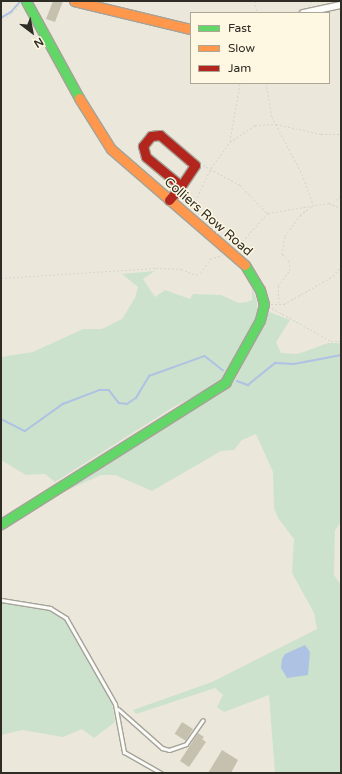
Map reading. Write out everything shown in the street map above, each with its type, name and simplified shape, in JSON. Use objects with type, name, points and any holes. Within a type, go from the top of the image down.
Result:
[{"type":"street","points":[[74,1],[190,29]]},
{"type":"street","name":"Colliers Row Road","points":[[23,3],[99,133],[123,162],[244,263],[260,290],[264,304]]},
{"type":"street","points":[[306,12],[341,4]]},
{"type":"street","points":[[169,200],[181,186],[195,165],[160,135],[151,136],[143,146],[146,157],[181,186]]},
{"type":"street","points":[[1,524],[225,383],[260,320],[264,304]]},
{"type":"lane","points":[[1,600],[50,608],[66,618],[116,707],[162,748],[169,750],[186,744],[204,720]]},
{"type":"lane","points":[[116,707],[124,752],[161,773]]},
{"type":"path","points":[[255,1],[257,12]]},
{"type":"path","points":[[1,23],[23,3]]},
{"type":"path","points":[[230,142],[240,84]]},
{"type":"path","points":[[266,84],[276,124],[302,174],[313,206]]},
{"type":"path","points":[[188,216],[211,168],[230,142],[255,125],[276,124],[321,134],[341,134]]},
{"type":"path","points":[[200,164],[211,168],[240,185],[268,213]]},
{"type":"path","points":[[336,200],[341,195]]},
{"type":"path","points":[[1,278],[156,268],[181,268],[196,275],[201,273],[210,259],[232,252],[268,213],[329,203],[341,208]]},
{"type":"path","points":[[279,303],[278,286],[290,270],[289,261],[282,254],[285,236],[300,215],[313,206]]},
{"type":"path","points":[[264,304],[284,304],[333,276],[341,266]]},
{"type":"path","points":[[264,304],[331,341],[341,341]]},
{"type":"green space","points":[[155,271],[143,279],[155,297],[165,290],[190,299],[193,294],[221,295],[239,303],[252,300],[252,288],[257,301],[257,316],[225,377],[218,385],[175,406],[55,482],[45,474],[26,475],[1,460],[1,357],[33,352],[83,329],[102,329],[122,319],[135,298],[138,287],[122,274]]},
{"type":"green space","points":[[269,312],[290,320],[276,342],[281,353],[298,354],[328,343],[341,343],[341,522],[335,530],[334,575],[341,585],[341,773],[275,773],[269,695],[224,712],[217,707],[223,695],[215,688],[136,714],[133,710],[212,682],[317,629],[314,613],[292,573],[294,539],[278,518],[274,508],[273,472],[256,434],[242,440],[234,450],[221,451],[152,491],[115,475],[101,475],[68,490],[65,487],[222,393],[235,380]]},
{"type":"green space","points":[[1,603],[50,611],[64,620],[112,703],[115,722],[94,738],[82,729],[63,737],[22,730],[1,735]]},
{"type":"water","points":[[305,645],[310,652],[308,675],[287,678],[281,668],[282,659],[285,654]]},
{"type":"building","points":[[53,1],[63,1],[55,22],[46,19]]},
{"type":"building","points":[[182,722],[193,729],[186,741],[175,734]]},
{"type":"building","points":[[198,733],[204,737],[202,739],[206,742],[189,767],[180,761]]},
{"type":"building","points":[[222,750],[238,760],[231,773],[208,773]]},
{"type":"waterway","points":[[1,18],[11,12],[20,2]]},
{"type":"waterway","points":[[237,381],[248,385],[275,363],[294,364],[341,355]]},
{"type":"waterway","points":[[1,419],[25,431],[63,404],[99,390],[109,390],[119,403],[127,404],[136,398],[149,376],[205,356],[223,370]]},
{"type":"traffic: fast","points":[[26,1],[79,98]]},
{"type":"traffic: fast","points":[[1,524],[225,383],[260,320],[264,304],[260,290],[245,265]]},
{"type":"traffic: slow","points":[[74,1],[190,29]]},
{"type":"traffic: slow","points":[[79,98],[111,149],[245,265]]},
{"type":"traffic: jam","points":[[169,200],[181,186],[195,165],[160,135],[151,136],[143,146],[146,157],[181,186]]}]
